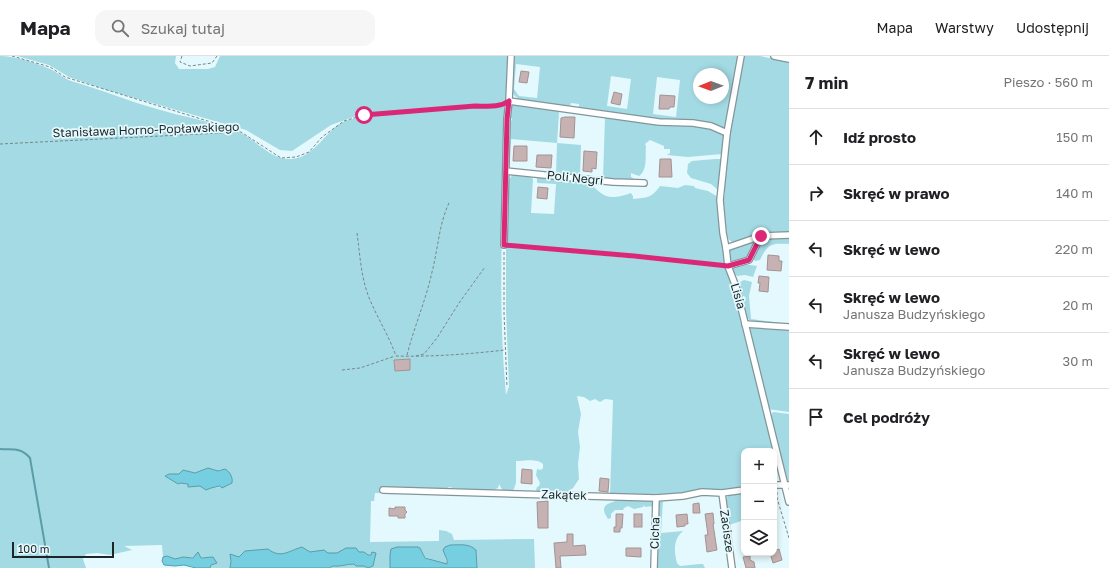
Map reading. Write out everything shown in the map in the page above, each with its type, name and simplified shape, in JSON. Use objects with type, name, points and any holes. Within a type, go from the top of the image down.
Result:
[{"type":"street","points":[[504,245],[510,56]]},
{"type":"street","name":"Lisia","points":[[741,56],[727,133],[720,200],[723,233],[728,266],[736,287],[787,485],[789,502]]},
{"type":"street","points":[[774,56],[789,59]]},
{"type":"street","points":[[509,101],[659,122],[693,123],[711,126],[727,133]]},
{"type":"street","name":"Poli Negri","points":[[506,171],[644,184]]},
{"type":"street","points":[[726,248],[761,236],[789,235]]},
{"type":"street","points":[[728,266],[749,260],[761,236]]},
{"type":"street","points":[[745,324],[789,327]]},
{"type":"street","name":"Zakątek","points":[[383,490],[656,498],[683,496],[702,492],[722,493],[741,490]]},
{"type":"street","name":"Zacisze","points":[[722,493],[732,568]]},
{"type":"street","name":"Cicha","points":[[654,568],[656,498]]},
{"type":"path","points":[[12,56],[50,67],[65,77],[241,132]]},
{"type":"path","points":[[182,56],[180,62],[190,66],[212,63],[217,56]]},
{"type":"path","name":"Stanisława Horno-Popławskiego","points":[[0,144],[241,132],[281,158],[296,157],[310,152],[322,137],[344,120],[364,115],[503,105],[509,101]]},
{"type":"path","points":[[407,356],[432,274],[446,209],[449,203]]},
{"type":"path","points":[[357,233],[364,282],[369,299],[391,342],[396,356]]},
{"type":"path","points":[[507,387],[504,313],[504,245],[728,266]]},
{"type":"path","points":[[414,356],[424,354],[437,338],[459,303],[485,267]]},
{"type":"path","points":[[342,370],[360,368],[396,356],[461,355],[506,350]]},
{"type":"path","points":[[777,498],[789,538]]},
{"type":"shaded area","points":[[0,56],[12,57],[32,62],[50,69],[71,81],[146,106],[236,131],[243,134],[270,153],[284,159],[300,157],[308,153],[338,125],[345,121],[363,116],[464,107],[503,106],[506,109],[501,288],[503,359],[506,395],[509,386],[506,311],[506,247],[696,264],[727,269],[773,448],[741,448],[741,521],[729,525],[725,509],[725,502],[734,489],[697,489],[649,500],[655,502],[653,506],[645,507],[644,505],[643,507],[634,509],[628,506],[623,510],[615,510],[611,514],[611,518],[608,519],[604,510],[606,505],[620,499],[610,496],[613,400],[605,399],[600,402],[595,399],[590,401],[584,397],[577,396],[581,414],[578,432],[580,447],[578,464],[579,479],[570,492],[538,492],[536,490],[540,483],[536,475],[537,469],[541,470],[543,468],[543,464],[534,460],[526,460],[516,461],[516,483],[513,491],[503,491],[499,484],[498,488],[487,491],[449,487],[445,490],[444,494],[375,493],[374,501],[371,501],[370,542],[439,541],[439,530],[452,534],[454,540],[534,539],[535,568],[477,568],[476,550],[472,547],[464,545],[445,556],[447,564],[443,564],[425,557],[420,548],[390,555],[390,568],[329,568],[333,566],[351,564],[356,566],[364,566],[374,560],[376,553],[368,555],[292,554],[231,560],[230,568],[210,568],[214,560],[213,557],[183,557],[175,559],[167,556],[163,557],[162,545],[124,546],[132,550],[110,555],[97,553],[86,554],[83,559],[86,568],[0,568]],"holes":[[[208,468],[218,471],[221,469],[221,487],[206,490],[200,486],[188,487],[188,484],[178,484],[165,476],[169,474],[179,474],[183,470],[195,473]]]},
{"type":"shaded area","points":[[17,56],[176,56],[175,63],[179,69],[208,69],[215,67],[220,56],[509,56],[508,86],[504,103],[497,105],[474,104],[359,115],[331,125],[292,151],[280,150],[246,130],[107,90],[69,77],[49,65]]},
{"type":"shaded area","points":[[514,56],[742,56],[725,130],[709,124],[633,116],[579,107],[579,104],[571,103],[570,106],[538,104],[516,97],[512,92]],"holes":[[[516,64],[540,67],[537,98],[519,96],[514,89]],[[611,76],[631,79],[627,109],[607,106]],[[657,77],[680,80],[676,117],[653,114]]]},
{"type":"shaded area","points":[[744,56],[760,56],[789,62],[789,232],[774,232],[732,242],[727,238],[724,229],[723,204],[731,123]]},
{"type":"shaded area","points":[[516,103],[563,109],[563,112],[559,112],[557,143],[511,139],[510,151],[509,127],[512,119],[510,116],[510,107]]},
{"type":"shaded area","points":[[601,116],[646,119],[686,124],[717,131],[724,135],[722,154],[688,157],[667,155],[670,153],[670,149],[664,149],[664,146],[650,140],[645,144],[646,158],[644,170],[639,176],[631,173],[631,177],[636,180],[599,179],[603,178],[605,118]]},
{"type":"shaded area","points":[[557,143],[581,145],[580,176],[556,174]]},
{"type":"shaded area","points":[[721,159],[722,163],[718,190],[711,184],[691,178],[687,173],[688,164],[692,161]]},
{"type":"shaded area","points":[[512,175],[531,177],[533,179],[531,213],[554,214],[556,184],[537,183],[537,177],[589,181],[603,195],[618,197],[631,193],[633,199],[651,195],[660,186],[678,188],[685,185],[694,186],[695,188],[708,191],[718,197],[719,222],[725,265],[635,255],[511,245],[505,240],[508,182]]},
{"type":"shaded area","points":[[789,237],[789,244],[771,245],[768,247],[760,260],[755,261],[753,259],[762,239]]},
{"type":"shaded area","points":[[756,241],[750,253],[744,260],[736,262],[731,260],[729,254],[730,250]]},
{"type":"shaded area","points":[[743,264],[757,266],[753,277],[745,275],[737,276],[733,272],[733,267]]},
{"type":"shaded area","points":[[744,280],[752,282],[749,296],[751,319],[782,323],[763,323],[745,318],[742,303],[746,298],[741,296],[740,282]]},
{"type":"shaded area","points":[[751,326],[789,329],[789,412],[768,409],[749,330]]},
{"type":"shaded area","points":[[773,412],[789,414],[789,483],[786,478],[771,420],[771,415]]},
{"type":"shaded area","points":[[208,468],[218,471],[225,469],[231,475],[232,483],[222,488],[220,486],[206,490],[200,486],[188,487],[188,484],[178,484],[165,476],[169,474],[179,474],[183,470],[195,473]]},
{"type":"shaded area","points":[[663,500],[661,533],[683,531],[677,538],[675,546],[677,563],[680,566],[703,564],[705,568],[656,568],[657,504]]},
{"type":"shaded area","points":[[450,545],[467,545],[476,550],[477,568],[390,568],[391,549],[397,547],[418,547],[425,558],[447,564],[443,550],[445,547]]},
{"type":"shaded area","points":[[302,547],[310,552],[324,550],[328,553],[337,553],[346,548],[356,548],[359,552],[364,552],[368,555],[371,555],[372,552],[376,553],[373,566],[368,568],[364,566],[356,566],[354,564],[333,566],[329,568],[230,568],[230,554],[239,557],[245,551],[268,549],[281,554]]},
{"type":"shaded area","points":[[198,552],[201,558],[213,557],[217,563],[211,565],[210,568],[196,568],[184,565],[164,565],[162,561],[163,557],[167,556],[175,559],[183,557],[193,558]]},
{"type":"building","points":[[521,71],[529,72],[527,83],[519,82]]},
{"type":"building","points":[[614,92],[622,94],[620,105],[611,103]]},
{"type":"building","points":[[660,95],[675,96],[674,107],[670,107],[669,109],[659,109]]},
{"type":"building","points":[[575,117],[574,138],[560,137],[561,118]]},
{"type":"building","points":[[514,146],[527,146],[527,161],[513,161]]},
{"type":"building","points":[[584,151],[597,152],[596,169],[592,168],[592,172],[583,171]]},
{"type":"building","points":[[537,155],[552,155],[551,168],[536,167]]},
{"type":"building","points":[[660,159],[671,159],[672,177],[659,177]]},
{"type":"building","points":[[538,187],[548,188],[547,199],[537,198]]},
{"type":"building","points":[[768,255],[779,256],[779,261],[782,261],[781,271],[767,270]]},
{"type":"building","points":[[759,276],[769,277],[768,292],[759,291]]},
{"type":"building","points":[[410,359],[410,370],[395,371],[394,360]]},
{"type":"building","points":[[522,469],[532,470],[532,484],[521,483]]},
{"type":"building","points":[[600,478],[609,479],[608,492],[599,491]]},
{"type":"building","points":[[548,501],[548,528],[538,528],[537,502]]},
{"type":"building","points":[[699,503],[700,513],[693,513],[693,504]]},
{"type":"building","points":[[395,507],[405,507],[407,512],[405,514],[405,518],[389,516],[389,508],[395,509]]},
{"type":"building","points":[[713,513],[717,550],[707,552],[705,535],[708,535],[705,514]]},
{"type":"building","points":[[616,514],[623,514],[622,528],[620,528],[620,532],[614,532],[614,527],[616,527]]},
{"type":"building","points":[[634,514],[642,514],[642,527],[634,527]]},
{"type":"building","points":[[687,514],[688,524],[677,527],[676,515]]},
{"type":"building","points":[[567,534],[573,534],[573,546],[585,545],[586,555],[560,556],[561,568],[556,568],[554,543],[567,542]]},
{"type":"building","points":[[626,548],[641,548],[641,557],[626,556]]},
{"type":"building","points":[[779,549],[782,560],[773,563],[771,556],[777,556],[777,550]]},
{"type":"building","points":[[750,556],[750,560],[754,562],[755,568],[746,568],[743,557]]},
{"type":"waterway","points":[[0,449],[13,449],[20,451],[27,454],[30,458],[49,568]]},
{"type":"route","points":[[364,115],[475,106],[493,106],[503,105],[509,101],[507,119],[504,245],[728,266],[749,260],[761,236]]}]
